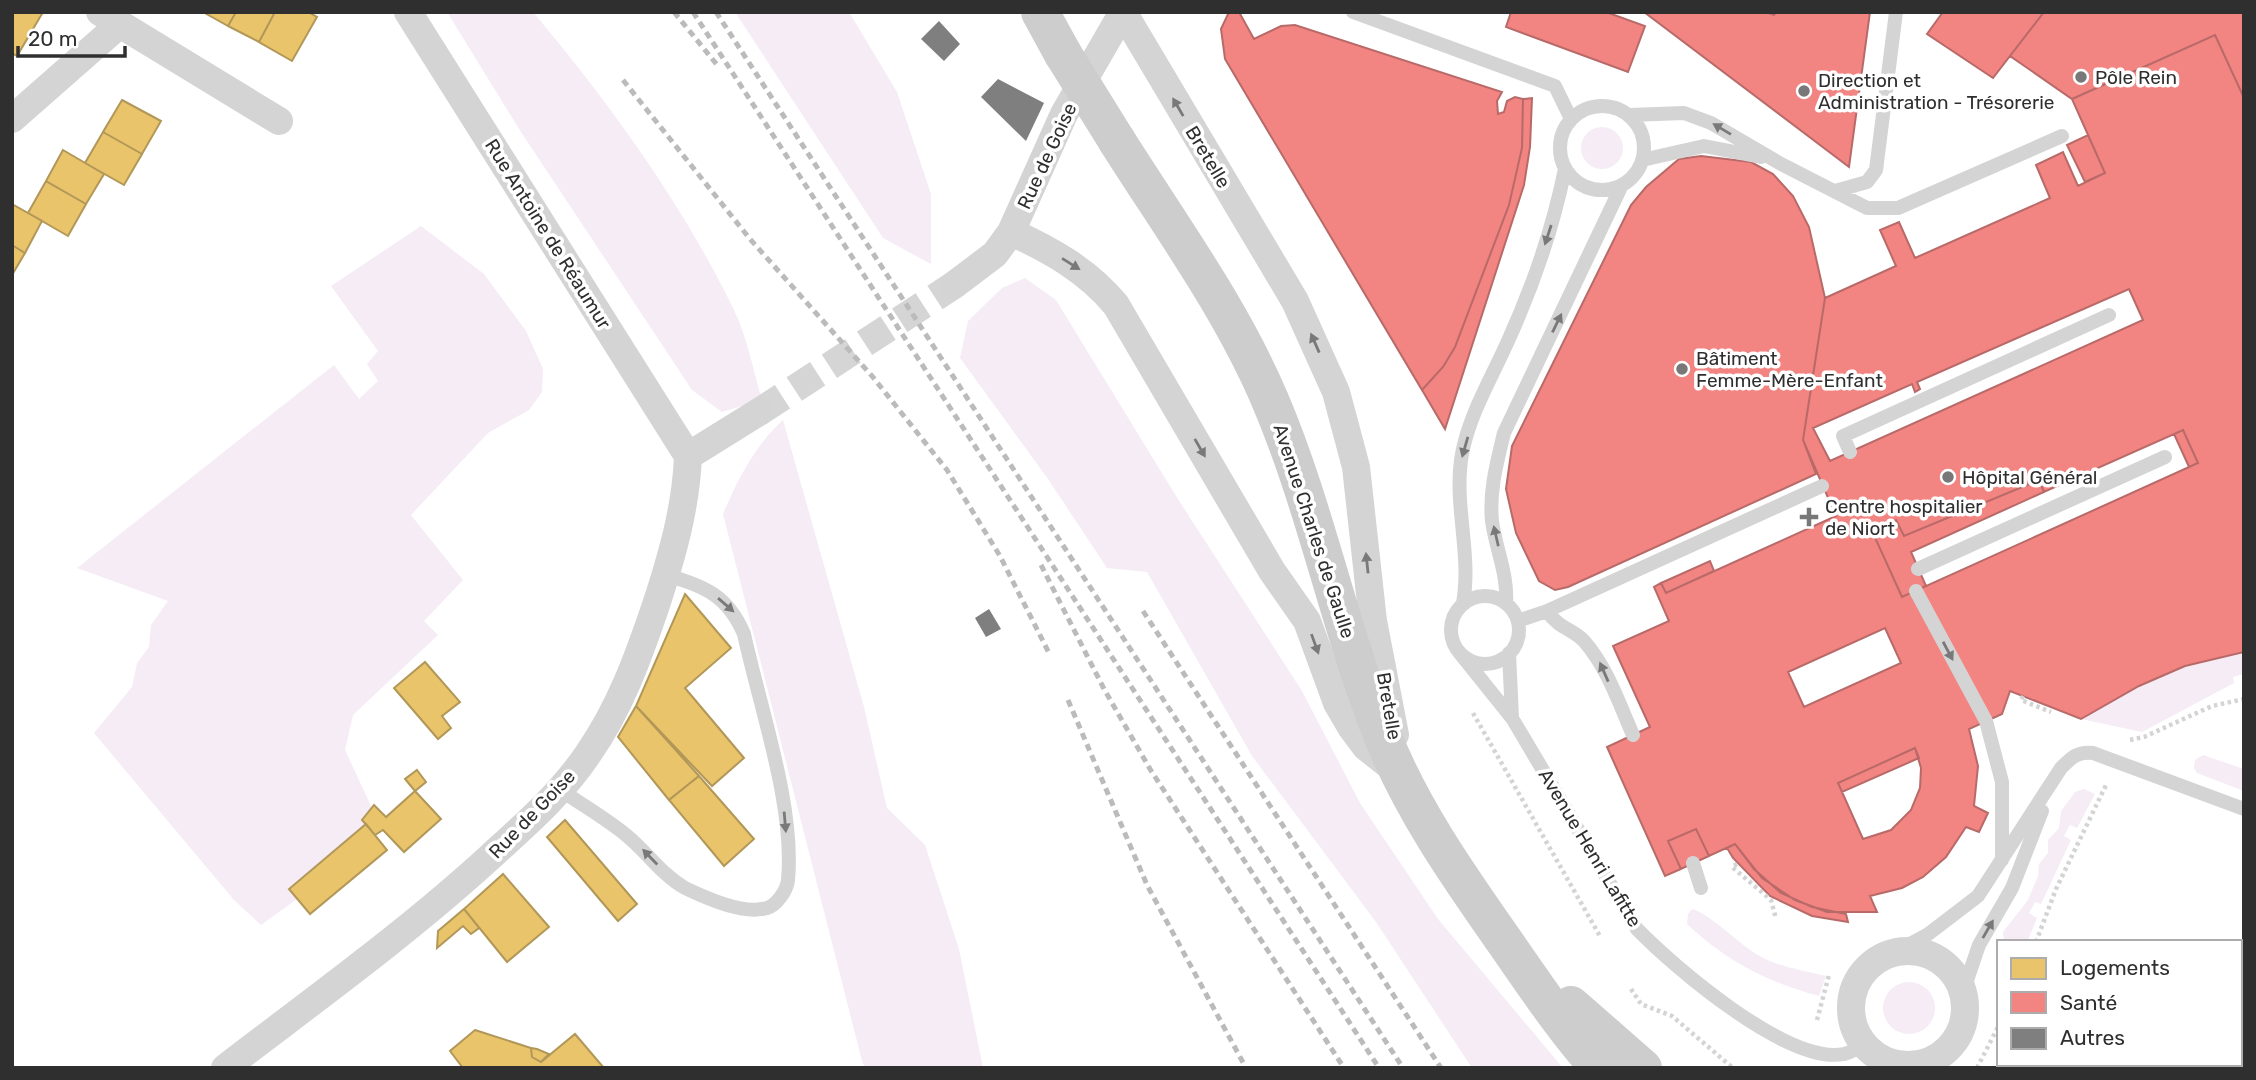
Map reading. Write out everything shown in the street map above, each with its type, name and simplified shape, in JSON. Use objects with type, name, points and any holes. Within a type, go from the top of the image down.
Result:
[{"type":"main road","name":"Avenue Charles de Gaulle","points":[[1040,12],[1063,54],[1220,303],[1270,399],[1296,465],[1362,682],[1402,776],[1432,833],[1542,1000],[1599,1068]]},
{"type":"main road","name":"Avenue Charles de Gaulle","points":[[1508,947],[1643,1068]]},
{"type":"street","name":"Rue Antoine de Réaumur","points":[[408,12],[688,456]]},
{"type":"street","name":"Rue de Goise","points":[[954,285],[995,254],[1011,232],[1065,114],[1123,12]]},
{"type":"street","name":"Bretelle","points":[[1123,12],[1295,301],[1336,392],[1356,467],[1373,621],[1402,776]]},
{"type":"street","points":[[12,119],[109,19],[279,121]]},
{"type":"street","name":"Bretelle","points":[[1011,232],[1077,267],[1100,286],[1116,305],[1272,571],[1307,621],[1337,703],[1351,727],[1367,747],[1402,776]]},
{"type":"street","points":[[688,456],[759,412]]},
{"type":"street","name":"Rue de Goise","points":[[225,1068],[440,903],[561,790],[587,755],[622,696],[666,575],[687,490],[688,456]]},
{"type":"street","points":[[1913,950],[1929,954],[1944,963],[1956,976],[1963,992],[1963,1024],[1942,1059],[1914,1065],[1897,1065],[1876,1057],[1850,1015],[1855,984],[1878,958],[1895,951],[1913,950]]},
{"type":"lane","points":[[1353,12],[1555,86],[1570,119]]},
{"type":"lane","points":[[1836,191],[1867,182],[1876,170],[1896,12]]},
{"type":"lane","points":[[1506,603],[1508,582],[1492,520],[1493,474],[1504,433],[1622,186],[1631,179],[1643,160],[1643,136],[1630,115],[1619,108],[1593,106],[1570,119],[1559,143],[1565,169],[1573,180],[1597,190],[1622,186]]},
{"type":"lane","points":[[1630,115],[1684,113],[1711,123],[1781,164],[1867,208],[1898,208],[2062,136]]},
{"type":"lane","points":[[1643,160],[1704,146],[1781,164]]},
{"type":"lane","points":[[1463,603],[1485,595],[1506,603],[1518,621],[1519,633],[1509,653],[1492,664],[1467,660],[1453,643],[1451,621],[1463,603],[1467,579],[1460,498],[1462,453],[1483,396],[1533,281],[1558,202],[1565,169]]},
{"type":"lane","points":[[1850,452],[1843,436],[2109,315]]},
{"type":"lane","points":[[1918,569],[2165,457]]},
{"type":"lane","points":[[1518,621],[1546,611],[1822,486]]},
{"type":"lane","points":[[561,790],[625,835],[667,876],[686,888],[728,904],[751,909],[769,908],[779,899],[788,883],[782,792],[744,634],[734,610],[714,594],[690,581],[666,575]]},
{"type":"lane","points":[[1916,591],[1986,721],[2002,782],[2002,861]]},
{"type":"lane","points":[[1546,611],[1557,625],[1582,639],[1599,661],[1633,735]]},
{"type":"lane","name":"Avenue Henri Lafitte","points":[[1459,652],[1512,718],[1637,929],[1662,955],[1751,1023],[1807,1049],[1876,1057]]},
{"type":"lane","name":"Avenue Henri Lafitte","points":[[1509,653],[1512,718]]},
{"type":"lane","points":[[1895,951],[1927,935],[1978,896],[2073,755],[2084,751],[2244,809]]},
{"type":"lane","points":[[1963,992],[1979,945],[2012,888],[2051,785]]},
{"type":"lane","points":[[1693,863],[1701,888]]},
{"type":"path","points":[[2023,696],[2021,700],[2051,712]]},
{"type":"path","points":[[2122,741],[2144,737],[2213,706],[2244,699]]},
{"type":"path","points":[[1472,712],[1601,938]]},
{"type":"path","points":[[2037,940],[2056,889],[2110,776]]},
{"type":"path","points":[[1737,864],[1732,867],[1771,900],[1776,919]]},
{"type":"path","points":[[1816,1020],[1829,975]]},
{"type":"path","points":[[1631,989],[1641,1004],[1672,1016],[1733,1068]]},
{"type":"path","points":[[1978,1068],[1997,1029]]},
{"type":"shaded area","points":[[447,12],[533,12],[562,47],[642,154],[690,229],[733,308],[762,400],[722,412],[692,390],[521,132]]},
{"type":"shaded area","points":[[735,12],[849,12],[897,92],[931,194],[931,264],[883,238]]},
{"type":"shaded area","points":[[1602,127],[1617,133],[1623,148],[1617,163],[1602,169],[1587,163],[1581,148],[1587,133]]},
{"type":"shaded area","points":[[421,226],[484,274],[526,331],[543,369],[542,392],[529,410],[488,433],[411,515],[463,580],[424,621],[438,635],[353,715],[345,750],[372,808],[362,820],[366,824],[289,889],[297,899],[261,925],[234,900],[94,733],[132,687],[137,663],[149,647],[151,625],[168,601],[77,568],[334,365],[359,399],[378,381],[367,364],[378,351],[331,286]]},
{"type":"shaded area","points":[[1025,278],[1056,300],[1176,496],[1302,691],[1360,803],[1438,919],[1563,1068],[1472,1068],[1376,922],[1252,756],[1147,572],[1107,568],[1048,479],[960,358],[968,321],[1002,288]]},
{"type":"shaded area","points":[[783,420],[864,707],[887,808],[925,845],[959,949],[983,1068],[865,1068],[862,1061],[723,514],[748,464]]},
{"type":"shaded area","points":[[2244,652],[2244,674],[2233,677],[2234,683],[2142,732],[2081,719],[2139,686],[2185,666]]},
{"type":"shaded area","points":[[2203,755],[2244,769],[2244,791],[2197,773],[2194,768],[2195,760]]},
{"type":"shaded area","points":[[2084,789],[2095,794],[2077,828],[2070,825],[2064,836],[2071,840],[2041,904],[2035,902],[2029,913],[2037,918],[2028,940],[2004,940],[2003,932],[2028,900],[2038,876],[2039,864],[2048,853],[2048,840],[2059,828],[2061,811],[2075,792]]},
{"type":"shaded area","points":[[1692,909],[1707,916],[1750,950],[1766,959],[1826,976],[1819,996],[1764,977],[1733,960],[1687,924],[1688,914]]},
{"type":"shaded area","points":[[1909,982],[1919,984],[1927,990],[1933,998],[1933,1018],[1927,1026],[1919,1032],[1909,1034],[1899,1032],[1891,1026],[1885,1018],[1883,1008],[1885,998],[1891,990],[1899,984]]},
{"type":"building: Logements","points":[[12,12],[43,12],[17,56],[12,53]]},
{"type":"building: Logements","points":[[203,12],[236,12],[228,26]]},
{"type":"building: Logements","points":[[236,12],[275,12],[259,42],[228,26]]},
{"type":"building: Logements","points":[[275,12],[308,12],[317,17],[292,61],[259,42]]},
{"type":"building: Logements","points":[[122,100],[161,121],[142,154],[103,132]]},
{"type":"building: Logements","points":[[103,132],[142,154],[124,185],[85,163]]},
{"type":"building: Logements","points":[[63,150],[104,174],[86,204],[46,181]]},
{"type":"building: Logements","points":[[46,181],[86,204],[68,236],[28,213]]},
{"type":"building: Logements","points":[[12,204],[42,221],[25,253],[12,245]]},
{"type":"building: Logements","points":[[12,245],[25,253],[12,275]]},
{"type":"building: Logements","points":[[685,594],[731,648],[685,688],[744,758],[712,786],[636,706]]},
{"type":"building: Logements","points":[[425,662],[460,702],[442,716],[451,728],[438,739],[394,688]]},
{"type":"building: Logements","points":[[636,706],[699,776],[669,800],[618,737]]},
{"type":"building: Logements","points":[[417,770],[426,782],[415,791],[405,779]]},
{"type":"building: Logements","points":[[699,776],[754,839],[724,866],[669,800]]},
{"type":"building: Logements","points":[[415,791],[441,819],[404,852],[383,830],[375,835],[362,820],[374,805],[386,817]]},
{"type":"building: Logements","points":[[565,820],[637,904],[618,921],[547,837]]},
{"type":"building: Logements","points":[[366,824],[387,850],[310,914],[289,889]]},
{"type":"building: Logements","points":[[503,874],[549,927],[507,962],[464,909]]},
{"type":"building: Logements","points":[[464,909],[479,928],[471,934],[463,926],[437,948],[438,931]]},
{"type":"building: Logements","points":[[475,1030],[531,1048],[532,1057],[541,1062],[575,1034],[604,1068],[463,1068],[450,1051]]},
{"type":"building: Logements","points":[[531,1048],[549,1054],[541,1062],[532,1057]]},
{"type":"building: Santé","points":[[1229,12],[1239,12],[1254,39],[1281,26],[1295,25],[1502,92],[1497,101],[1498,114],[1504,112],[1507,101],[1515,97],[1523,99],[1522,148],[1509,205],[1455,347],[1443,367],[1422,390],[1225,59],[1221,29]]},
{"type":"building: Santé","points":[[1511,12],[1606,12],[1645,26],[1628,72],[1506,27]]},
{"type":"building: Santé","name":"Direction et Administration - Trésorerie","points":[[1644,12],[1766,12],[1774,15],[1776,12],[1870,12],[1849,167]]},
{"type":"building: Santé","points":[[1943,12],[2044,12],[1993,78],[1927,34]]},
{"type":"building: Santé","name":"Pôle Rein","points":[[2044,12],[2244,12],[2244,98],[2215,35],[2072,99],[2010,56]]},
{"type":"building: Santé","name":"Hôpital Général","points":[[2215,35],[2244,98],[2244,652],[2185,666],[2139,686],[2081,719],[2010,691],[2002,714],[1969,729],[1978,766],[1974,806],[1988,813],[1979,832],[1966,827],[1946,857],[1923,877],[1902,888],[1870,896],[1877,912],[1827,912],[1795,900],[1762,878],[1735,844],[1709,856],[1696,829],[1668,841],[1681,869],[1665,876],[1607,747],[1650,727],[1613,646],[1669,621],[1654,587],[1661,583],[1666,593],[1836,516],[1803,440],[1825,298],[1896,266],[1880,230],[1899,222],[1915,258],[2050,198],[2036,165],[2063,152],[2078,186],[2105,173],[2072,99]],"holes":[[[2129,289],[2143,320],[1830,461],[1813,428],[1912,384],[1915,392],[1920,389],[1917,382]],[[2183,430],[2198,463],[1902,597],[1872,531],[1896,520],[1904,536],[2039,480],[2044,492]],[[1885,628],[1901,663],[1804,707],[1788,672]],[[1915,748],[1921,768],[1920,788],[1911,810],[1891,830],[1863,839],[1838,783]]]},
{"type":"building: Santé","points":[[1532,98],[1530,147],[1524,185],[1445,429],[1422,390],[1443,367],[1455,347],[1509,205],[1522,148],[1523,99]]},
{"type":"building: Santé","points":[[2088,135],[2105,173],[2085,182],[2067,145]]},
{"type":"building: Santé","name":"Bâtiment Femme-Mère-Enfant","points":[[1701,156],[1751,162],[1773,174],[1793,196],[1809,227],[1825,298],[1803,440],[1816,474],[1568,587],[1555,590],[1539,581],[1516,533],[1506,489],[1512,446],[1631,205],[1646,187],[1679,159]]},
{"type":"building: Santé","points":[[2183,430],[2198,463],[2189,467],[2174,434]]},
{"type":"building: Santé","points":[[2039,480],[2044,492],[1911,552],[1926,586],[1902,597],[1872,531],[1896,520],[1904,536]]},
{"type":"building: Santé","points":[[1710,561],[1714,571],[1666,593],[1661,583]]},
{"type":"building: Santé","points":[[1915,748],[1919,758],[1842,792],[1838,783]]},
{"type":"building: Santé","points":[[1696,829],[1709,856],[1681,869],[1668,841]]},
{"type":"building: Santé","points":[[1735,844],[1754,869],[1781,893],[1812,907],[1846,914],[1848,922],[1812,916],[1770,896],[1733,858],[1727,848]]},
{"type":"building: Santé","points":[[2038,1066],[2232,1066],[2231,1068],[2037,1068]]},
{"type":"building: Autres","points":[[939,21],[960,44],[944,61],[921,39]]},
{"type":"building: Autres","points":[[998,79],[1044,103],[1026,141],[981,97]]},
{"type":"building: Autres","points":[[989,609],[1001,629],[986,637],[975,618]]},
{"type":"tunnel","points":[[759,412],[954,285]]},
{"type":"railway","points":[[674,12],[718,66]]},
{"type":"railway","points":[[693,12],[1379,1068]]},
{"type":"railway","points":[[716,12],[1403,1068]]},
{"type":"railway","points":[[623,80],[750,239],[872,376],[947,470],[1000,556],[1049,653]]},
{"type":"railway","points":[[1041,565],[1104,689],[1150,769],[1344,1068]]},
{"type":"railway","points":[[1143,611],[1441,1068]]},
{"type":"railway","points":[[1068,700],[1147,885],[1246,1068]]},
{"type":"place","name":"Pôle Rein","points":[[2081,77]]},
{"type":"place","name":"Direction et Administration - Trésorerie","points":[[1804,91]]},
{"type":"place","name":"Bâtiment Femme-Mère-Enfant","points":[[1682,369]]},
{"type":"place","name":"Hôpital Général","points":[[1948,477]]},
{"type":"place","name":"Centre hospitalier de Niort","points":[[1809,517]]}]
